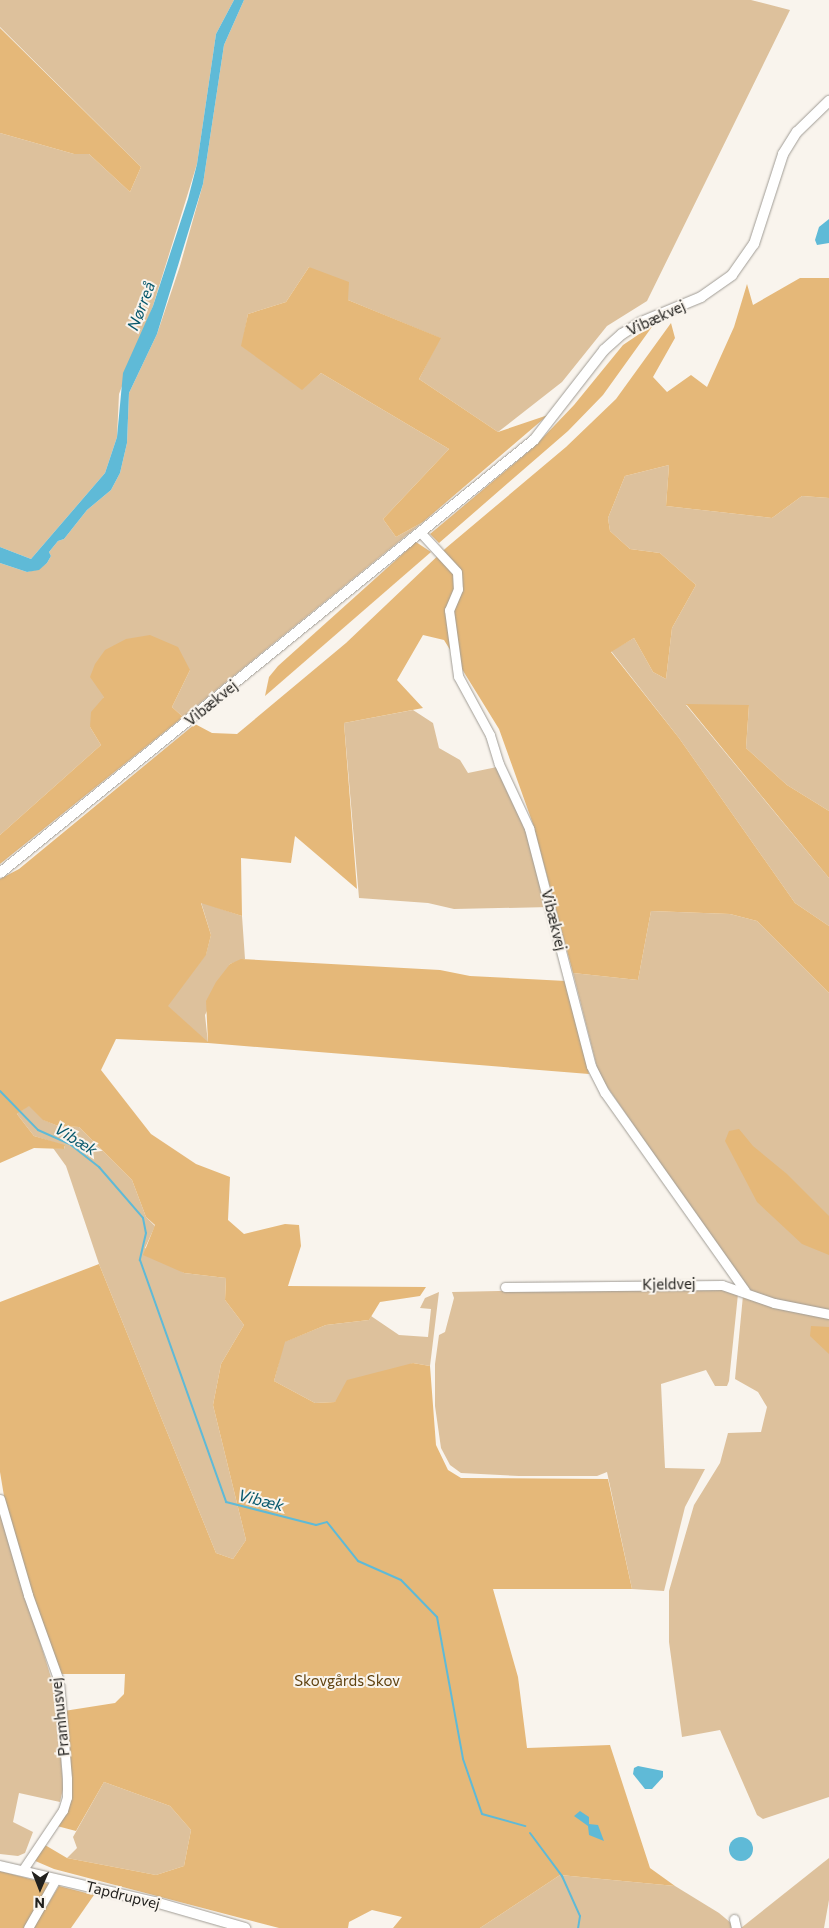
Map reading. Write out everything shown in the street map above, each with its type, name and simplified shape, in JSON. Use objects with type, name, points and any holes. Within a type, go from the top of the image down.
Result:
[{"type":"street","name":"Vibækvej","points":[[0,873],[534,440],[604,350],[622,334],[641,322],[701,297],[732,275],[754,244],[783,154],[797,132],[829,101]]},
{"type":"street","name":"Vibækvej","points":[[420,532],[457,572],[458,589],[449,610],[458,676],[490,735],[500,764],[529,828],[591,1066],[605,1093],[745,1291]]},
{"type":"street","name":"Kjeldvej","points":[[505,1287],[697,1283],[745,1291],[774,1303],[829,1314]]},
{"type":"street","name":"Pramhusvej","points":[[0,1499],[28,1596],[59,1681],[67,1779],[63,1810],[22,1871]]},
{"type":"street","name":"Tapdrupvej","points":[[0,1866],[246,1928]]},
{"type":"street","points":[[28,1928],[56,1879]]},
{"type":"shaded area","points":[[0,0],[234,0],[216,34],[197,164],[153,306],[119,394],[117,437],[105,473],[31,559],[0,547],[0,133],[74,154],[89,154],[130,192],[141,167],[0,27]]},
{"type":"shaded area","points":[[244,0],[751,0],[790,10],[647,301],[607,326],[562,382],[498,432],[419,379],[440,338],[348,300],[309,267],[286,302],[248,314],[242,346],[302,389],[321,373],[449,449],[383,519],[396,537],[423,522],[183,717],[172,707],[190,670],[104,697],[90,727],[101,745],[0,835],[0,563],[27,572],[39,569],[47,563],[51,556],[49,552],[58,541],[64,539],[87,510],[111,490],[120,473],[127,443],[129,393],[157,334],[180,266],[203,184],[224,45]]},
{"type":"shaded area","points":[[669,465],[666,506],[772,518],[802,496],[829,498],[829,811],[787,785],[746,748],[749,705],[686,705],[829,878],[829,926],[795,903],[679,738],[611,651],[634,638],[653,672],[666,679],[672,628],[696,585],[660,553],[630,549],[610,531],[608,518],[625,476]]},
{"type":"shaded area","points":[[413,710],[433,723],[439,748],[460,760],[468,773],[497,767],[528,830],[550,907],[454,909],[428,903],[359,898],[344,723]]},
{"type":"shaded area","points":[[201,902],[242,916],[245,959],[230,964],[205,1015],[208,1043],[167,1006],[206,954],[211,935]]},
{"type":"shaded area","points":[[651,911],[730,914],[757,921],[829,993],[829,1797],[763,1819],[757,1815],[720,1730],[682,1737],[669,1642],[669,1591],[694,1505],[720,1463],[728,1433],[761,1432],[767,1407],[758,1392],[735,1379],[744,1285],[599,1075],[573,973],[638,980]]},
{"type":"shaded area","points":[[29,1105],[44,1120],[58,1126],[79,1127],[132,1180],[146,1217],[155,1226],[145,1248],[184,1273],[226,1278],[225,1300],[244,1325],[221,1364],[213,1405],[246,1540],[233,1559],[216,1553],[99,1264],[66,1166],[53,1148],[64,1149],[65,1146],[34,1136],[17,1114]]},
{"type":"shaded area","points":[[708,1287],[738,1294],[729,1381],[727,1386],[715,1386],[706,1370],[661,1384],[665,1468],[705,1469],[685,1507],[664,1591],[632,1589],[607,1472],[597,1476],[519,1476],[461,1473],[450,1465],[441,1448],[435,1406],[435,1364],[439,1335],[445,1332],[454,1298],[452,1292]]},
{"type":"shaded area","points":[[439,1292],[430,1366],[413,1363],[335,1402],[315,1403],[274,1381],[284,1342],[326,1325],[369,1320],[371,1316],[399,1335],[428,1337],[431,1309],[420,1308],[425,1298]]},
{"type":"shaded area","points":[[0,1511],[57,1697],[63,1789],[60,1802],[19,1793],[13,1822],[33,1832],[25,1853],[18,1856],[0,1854]]},
{"type":"shaded area","points":[[104,1782],[170,1806],[191,1830],[184,1866],[156,1875],[67,1858],[77,1848],[73,1837]]},
{"type":"shaded area","points":[[829,1858],[829,1900],[824,1928],[741,1928]]},
{"type":"shaded area","points":[[560,1875],[675,1886],[719,1913],[731,1923],[732,1928],[480,1928]]},
{"type":"green space","points":[[0,28],[141,167],[130,192],[89,154],[74,154],[0,133]]},
{"type":"green space","points":[[309,267],[349,282],[348,300],[441,338],[419,379],[498,432],[548,415],[423,522],[396,537],[383,519],[449,449],[321,373],[302,390],[241,346],[248,314],[286,302]]},
{"type":"green space","name":"Skovgårds Skov","points":[[800,278],[829,278],[829,498],[802,496],[772,518],[666,506],[669,465],[625,476],[608,518],[610,531],[630,549],[660,553],[696,585],[672,628],[666,679],[653,672],[634,638],[611,652],[679,738],[795,903],[829,926],[829,993],[757,921],[730,914],[651,911],[638,980],[573,973],[533,824],[499,729],[444,640],[423,635],[397,680],[423,708],[344,723],[357,889],[295,836],[291,863],[241,858],[242,916],[201,903],[211,935],[206,955],[168,1006],[208,1042],[206,1001],[216,982],[230,964],[241,959],[440,970],[470,976],[566,981],[589,1074],[208,1043],[116,1039],[101,1070],[151,1134],[196,1164],[230,1177],[228,1220],[244,1234],[285,1224],[299,1225],[301,1246],[288,1286],[426,1287],[420,1296],[380,1302],[369,1320],[326,1325],[285,1342],[274,1381],[315,1403],[335,1402],[347,1380],[413,1363],[430,1366],[436,1445],[448,1470],[461,1478],[608,1479],[632,1589],[493,1589],[518,1677],[527,1748],[610,1745],[650,1868],[675,1886],[560,1875],[480,1928],[393,1928],[402,1917],[372,1910],[349,1922],[348,1928],[279,1928],[54,1869],[33,1860],[45,1845],[67,1858],[156,1875],[184,1866],[191,1830],[170,1806],[104,1782],[76,1831],[57,1826],[66,1807],[64,1711],[115,1703],[124,1694],[125,1674],[60,1674],[37,1612],[6,1508],[0,1472],[0,1302],[99,1264],[216,1553],[233,1559],[246,1540],[213,1405],[221,1364],[244,1325],[225,1300],[226,1278],[184,1273],[143,1255],[155,1225],[146,1217],[132,1180],[79,1127],[58,1126],[43,1120],[29,1106],[17,1114],[34,1136],[65,1145],[64,1149],[34,1148],[0,1163],[0,879],[19,869],[195,724],[212,733],[237,734],[346,643],[446,548],[566,447],[616,399],[671,323],[675,338],[653,377],[667,392],[691,375],[707,387],[734,327],[747,284],[753,305]]},
{"type":"green space","points":[[654,324],[603,395],[568,431],[439,543],[430,534],[534,447],[574,405],[623,345]]},
{"type":"green space","points":[[416,542],[431,552],[265,696],[269,677],[278,666]]},
{"type":"green space","points":[[150,635],[178,647],[190,670],[172,707],[183,717],[0,864],[0,835],[101,745],[90,727],[91,712],[104,697],[90,677],[95,664],[105,650],[126,639]]},
{"type":"green space","points":[[686,704],[749,705],[746,748],[787,785],[829,811],[829,878]]},
{"type":"green space","points":[[739,1129],[753,1146],[787,1174],[829,1216],[829,1255],[802,1244],[757,1202],[725,1141],[729,1131]]},
{"type":"green space","points":[[811,1326],[829,1327],[829,1354],[810,1336]]},
{"type":"green space","points":[[0,1871],[49,1884],[25,1928],[0,1928]]},
{"type":"green space","points":[[59,1886],[94,1895],[71,1928],[33,1928]]},
{"type":"water","points":[[234,0],[244,0],[224,45],[203,184],[157,334],[129,393],[127,443],[120,473],[111,490],[87,510],[64,539],[58,541],[49,552],[51,556],[47,563],[39,570],[27,572],[0,563],[0,547],[31,559],[105,473],[117,437],[123,373],[153,306],[188,199],[197,164],[216,34]]},
{"type":"water","points":[[829,219],[829,243],[817,245],[815,240],[819,227]]},
{"type":"water","points":[[638,1766],[663,1771],[663,1777],[652,1789],[645,1789],[633,1774],[634,1768]]},
{"type":"water","points":[[580,1811],[589,1817],[589,1824],[598,1825],[604,1841],[589,1835],[588,1826],[574,1816]]},
{"type":"water","points":[[741,1837],[746,1838],[752,1844],[752,1854],[746,1860],[741,1861],[736,1860],[730,1854],[729,1849],[730,1844],[736,1838]]},
{"type":"waterway","name":"Vibæk","points":[[0,1091],[38,1130],[71,1145],[99,1167],[143,1218],[146,1233],[140,1260],[226,1502],[316,1525],[327,1522],[358,1561],[401,1580],[437,1617],[463,1759],[482,1814],[525,1826]]},
{"type":"waterway","name":"Vibæk","points":[[530,1833],[562,1876],[580,1916],[578,1928]]},
{"type":"water label","name":"Nørreå","points":[[141,306]]}]
